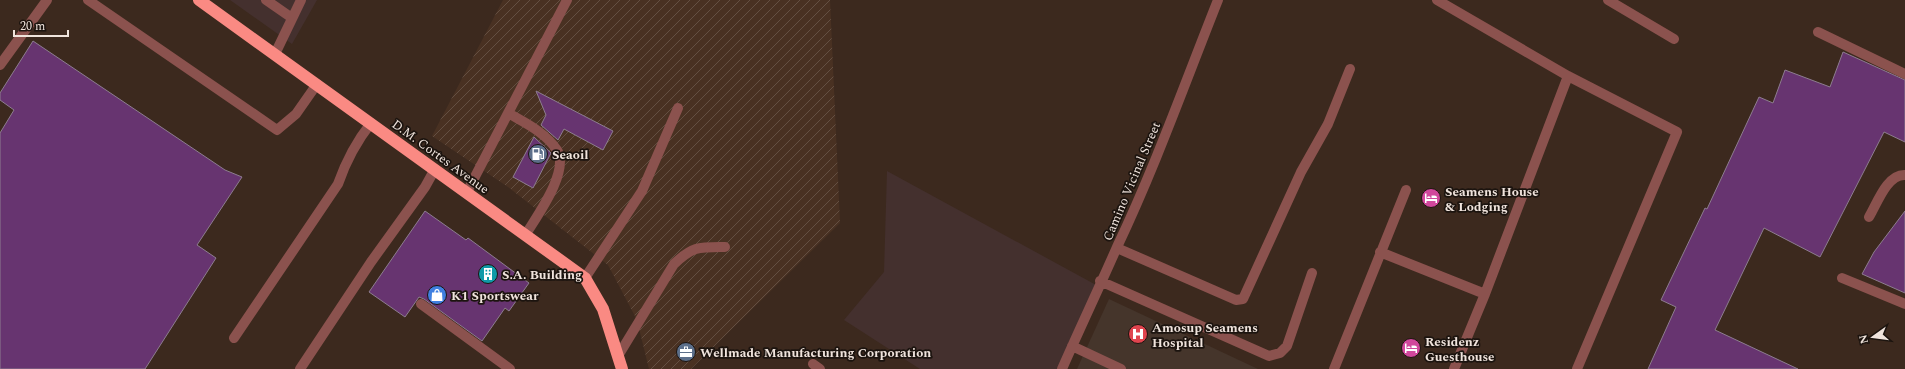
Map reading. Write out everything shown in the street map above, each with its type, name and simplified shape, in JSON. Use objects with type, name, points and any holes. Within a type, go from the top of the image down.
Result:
[{"type":"highway","name":"D.M. Cortes Avenue","points":[[199,0],[526,234],[585,278],[603,309],[622,369]]},
{"type":"street","points":[[0,65],[47,0]]},
{"type":"street","points":[[88,0],[277,130],[296,114],[317,84]]},
{"type":"street","points":[[266,0],[292,18]]},
{"type":"street","points":[[275,54],[301,0]]},
{"type":"street","points":[[467,192],[567,0]]},
{"type":"street","name":"Camino Vicinal Street","points":[[1062,369],[1100,281],[1117,248],[1161,144],[1218,0]]},
{"type":"street","points":[[1437,0],[1568,76],[1677,132],[1576,369]]},
{"type":"street","points":[[1608,0],[1674,39]]},
{"type":"street","points":[[1818,32],[1905,74]]},
{"type":"street","points":[[1117,248],[1236,300],[1243,299],[1301,172],[1328,124],[1350,69]]},
{"type":"street","points":[[1454,369],[1485,294],[1568,76]]},
{"type":"street","points":[[585,278],[642,191],[678,108]]},
{"type":"street","points":[[508,113],[532,127],[550,142],[558,152],[560,165],[549,196],[526,234]]},
{"type":"street","points":[[234,338],[338,184],[348,158],[359,138],[371,123]]},
{"type":"street","points":[[300,369],[371,262],[425,187],[435,169]]},
{"type":"street","points":[[1870,217],[1888,184],[1896,177],[1905,176]]},
{"type":"street","points":[[1334,369],[1406,190]]},
{"type":"street","points":[[618,356],[674,264],[686,253],[694,249],[725,247]]},
{"type":"street","points":[[1380,252],[1485,294]]},
{"type":"street","points":[[1100,281],[1269,356],[1280,353],[1287,346],[1312,273]]},
{"type":"street","points":[[1842,278],[1905,304]]},
{"type":"street","points":[[421,304],[510,369]]},
{"type":"street","points":[[1072,346],[1121,369]]},
{"type":"street","points":[[1096,369],[1100,359]]},
{"type":"shaded area","points":[[230,0],[317,0],[292,44]]},
{"type":"shaded area","points":[[503,0],[830,0],[840,223],[691,369],[649,369],[637,320],[608,265],[508,187],[432,136]]},
{"type":"shaded area","points":[[887,171],[1098,286],[1062,369],[920,369],[844,320],[884,272]]},
{"type":"shaded area","name":"Amosup Seamens Hospital","points":[[1109,299],[1258,369],[1077,369]]},
{"type":"building","points":[[33,41],[225,170],[242,177],[197,245],[216,258],[145,369],[0,369],[0,133],[14,110],[0,100],[0,93]]},
{"type":"building","points":[[1843,52],[1905,80],[1905,142],[1884,132],[1820,257],[1764,228],[1715,330],[1798,369],[1648,369],[1676,307],[1661,300],[1705,208],[1707,209],[1759,97],[1773,103],[1785,70],[1830,87]]},
{"type":"building","points":[[536,91],[613,131],[603,150],[564,129],[558,140],[541,125],[546,115]]},
{"type":"building","name":"Seaoil","points":[[534,137],[551,153],[533,188],[513,177]]},
{"type":"building","points":[[425,211],[466,240],[468,238],[529,283],[509,311],[505,308],[482,341],[424,299],[419,297],[405,317],[369,292]]},
{"type":"building","points":[[1905,211],[1905,293],[1862,274],[1874,252]]},
{"type":"place","name":"Seaoil","points":[[538,154]]},
{"type":"place","name":"Seamens House & Lodging","points":[[1431,198]]},
{"type":"place","name":"S.A. Building","points":[[488,274]]},
{"type":"place","name":"K1 Sportswear","points":[[437,295]]},
{"type":"place","name":"Amosup Seamens Hospital","points":[[1138,334]]},
{"type":"place","name":"Residenz Guesthouse","points":[[1411,348]]},
{"type":"place","name":"Wellmade Manufacturing Corporation","points":[[686,352]]}]
